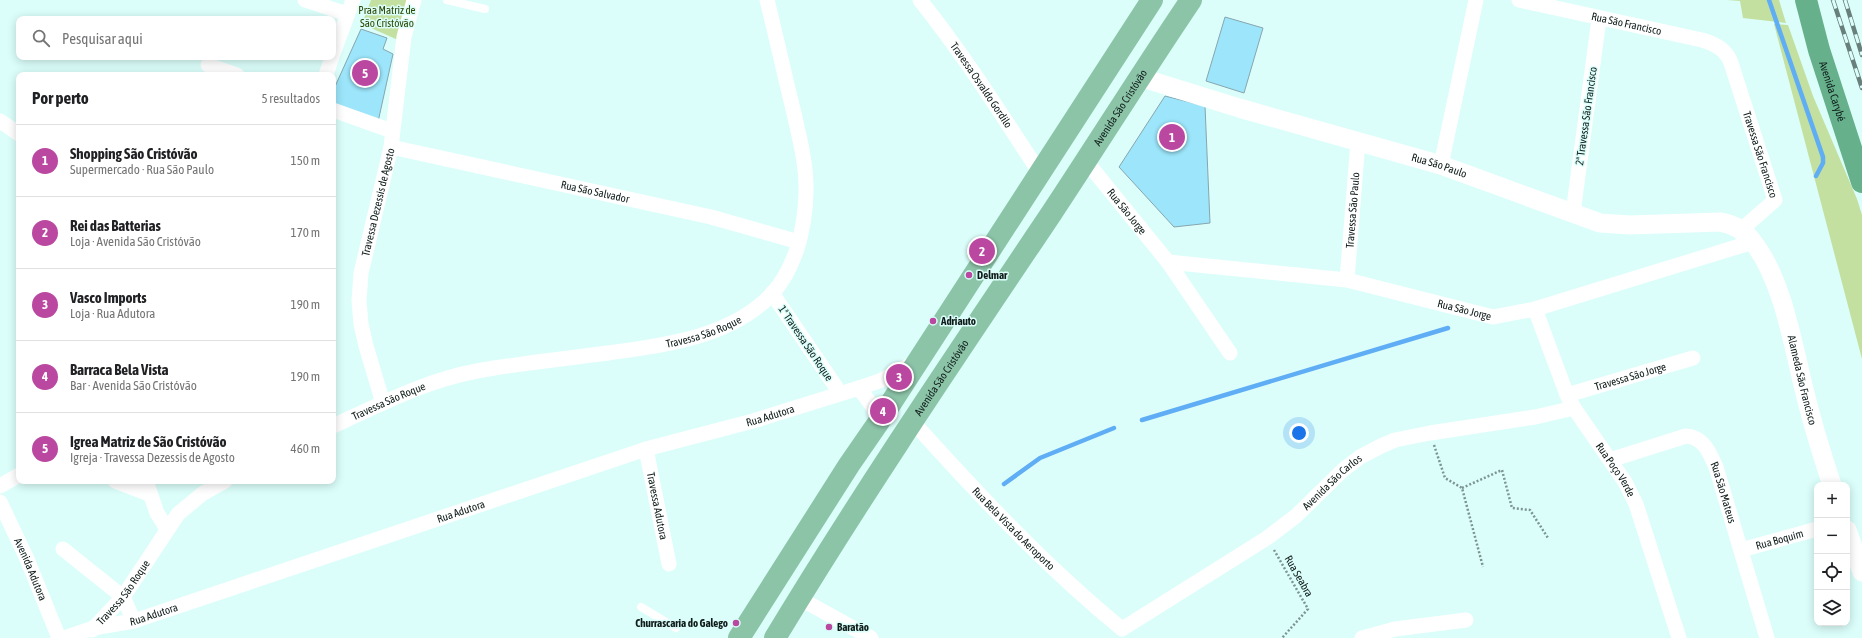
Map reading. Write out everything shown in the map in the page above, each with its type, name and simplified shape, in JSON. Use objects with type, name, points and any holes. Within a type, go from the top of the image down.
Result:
[{"type":"highway","name":"Avenida Carybé","points":[[1806,0],[1819,50],[1862,182]]},
{"type":"main road","points":[[739,638],[849,465],[878,423],[1152,0]]},
{"type":"main road","name":"Avenida São Cristóvão","points":[[775,638],[912,421],[1086,161],[1139,77],[1191,0]]},
{"type":"street","points":[[305,0],[347,14]]},
{"type":"street","points":[[336,47],[353,0]]},
{"type":"street","name":"Travessa Dezessis de Agosto","points":[[383,403],[366,346],[361,324],[359,301],[362,273],[390,147],[404,37],[414,0]]},
{"type":"street","name":"Travessa São Roque","points":[[336,425],[432,383],[477,371],[673,344],[728,325],[746,314],[772,293],[791,265],[799,242],[804,219],[806,173],[767,0]]},
{"type":"street","name":"Travessa Osvaldo Gordilo","points":[[920,0],[946,32],[976,75],[1040,173]]},
{"type":"street","points":[[1441,165],[1476,0]]},
{"type":"street","name":"Rua São Francisco","points":[[1519,0],[1710,43],[1725,52],[1729,57]]},
{"type":"street","name":"2ª Travessa São Francisco","points":[[1573,213],[1599,19]]},
{"type":"street","name":"Travessa São Francisco","points":[[1729,57],[1776,200],[1747,236]]},
{"type":"street","points":[[327,72],[332,60]]},
{"type":"street","points":[[208,65],[228,72]]},
{"type":"street","name":"Rua São Paulo","points":[[1139,77],[1239,108],[1441,165],[1590,220],[1610,224],[1636,225],[1720,222],[1747,236]]},
{"type":"street","points":[[336,111],[392,131]]},
{"type":"street","points":[[0,122],[16,132]]},
{"type":"street","name":"Travessa São Paulo","points":[[1347,280],[1358,141]]},
{"type":"street","name":"Rua São Salvador","points":[[390,147],[711,217],[799,242]]},
{"type":"street","name":"Rua São Jorge","points":[[1086,161],[1168,262],[1230,352]]},
{"type":"street","name":"Alameda São Francisco","points":[[1747,236],[1772,276],[1790,331],[1808,405],[1831,482]]},
{"type":"street","name":"Rua São Jorge","points":[[1168,262],[1347,280],[1493,317],[1535,309],[1747,236]]},
{"type":"street","name":"1ª Travessa São Roque","points":[[772,293],[840,393]]},
{"type":"street","name":"Rua Poço Verde","points":[[1535,309],[1571,401],[1626,482],[1636,504],[1679,638]]},
{"type":"street","name":"Travessa São Jorge","points":[[1571,401],[1693,358]]},
{"type":"street","name":"Rua Adutora","points":[[64,638],[92,633],[134,621],[646,449],[753,421],[859,388],[882,380],[918,361]]},
{"type":"street","points":[[859,388],[873,408],[878,423]]},
{"type":"street","name":"Avenida São Carlos","points":[[1122,629],[1267,538],[1296,516],[1343,470],[1360,457],[1395,440],[1430,433],[1523,419],[1571,401]]},
{"type":"street","name":"Rua Bela Vista do Aeroporto","points":[[912,421],[988,506],[1070,584],[1122,629]]},
{"type":"street","name":"Rua São Mateus","points":[[1610,460],[1686,436],[1701,442],[1710,452],[1767,638]]},
{"type":"street","name":"Travessa Adutora","points":[[646,449],[669,564]]},
{"type":"street","points":[[0,486],[16,477]]},
{"type":"street","points":[[129,484],[148,488],[157,513],[167,529]]},
{"type":"street","name":"Travessa São Roque","points":[[92,633],[123,597],[167,529],[185,506],[220,484]]},
{"type":"street","name":"Avenida Adutora","points":[[0,502],[59,638]]},
{"type":"street","name":"Rua Boquim","points":[[1741,550],[1814,530]]},
{"type":"street","points":[[1850,538],[1862,572]]},
{"type":"street","points":[[63,549],[123,597],[134,621]]},
{"type":"street","points":[[799,598],[871,638]]},
{"type":"street","points":[[1362,638],[1395,629],[1466,620]]},
{"type":"lane","points":[[447,0],[485,9]]},
{"type":"lane","points":[[641,607],[676,628]]},
{"type":"path","points":[[1430,433],[1446,478],[1462,488],[1483,567]]},
{"type":"path","points":[[1462,488],[1502,470],[1512,508],[1530,510],[1548,538]]},
{"type":"path","name":"Rua Seabra","points":[[1267,538],[1308,609],[1282,638]]},
{"type":"green space","name":"Praa Matriz de São Cristóvão","points":[[371,0],[410,0],[398,40],[362,24]]},
{"type":"green space","points":[[1727,0],[1779,0],[1786,23],[1743,18],[1740,1]]},
{"type":"green space","points":[[1774,24],[1788,25],[1813,96],[1857,199],[1862,215],[1862,359]]},
{"type":"building","points":[[1225,17],[1263,28],[1244,93],[1206,81]]},
{"type":"building","points":[[361,29],[387,38],[383,49],[393,54],[378,122],[336,106],[336,84]]},
{"type":"building","points":[[1165,96],[1205,106],[1210,223],[1174,227],[1119,167]]},
{"type":"waterway","points":[[1769,0],[1823,157],[1823,163],[1816,176]]},
{"type":"waterway","points":[[1142,420],[1448,328]]},
{"type":"waterway","points":[[1004,484],[1040,458],[1114,428]]},
{"type":"railway","points":[[1833,0],[1862,88]]},
{"type":"railway","points":[[1845,0],[1862,55]]},
{"type":"place","name":"Igrea Matriz de São Cristóvão","points":[[365,73]]},
{"type":"place","name":"Shopping São Cristóvão","points":[[1172,137]]},
{"type":"place","name":"Rei das Batterias","points":[[982,251]]},
{"type":"place","name":"Delmar","points":[[969,275]]},
{"type":"place","name":"Adriauto","points":[[933,321]]},
{"type":"place","name":"Vasco Imports","points":[[899,377]]},
{"type":"place","name":"Barraca Bela Vista","points":[[883,411]]},
{"type":"place","name":"Churrascaria do Galego","points":[[736,623]]},
{"type":"place","name":"Baratão","points":[[829,627]]}]
